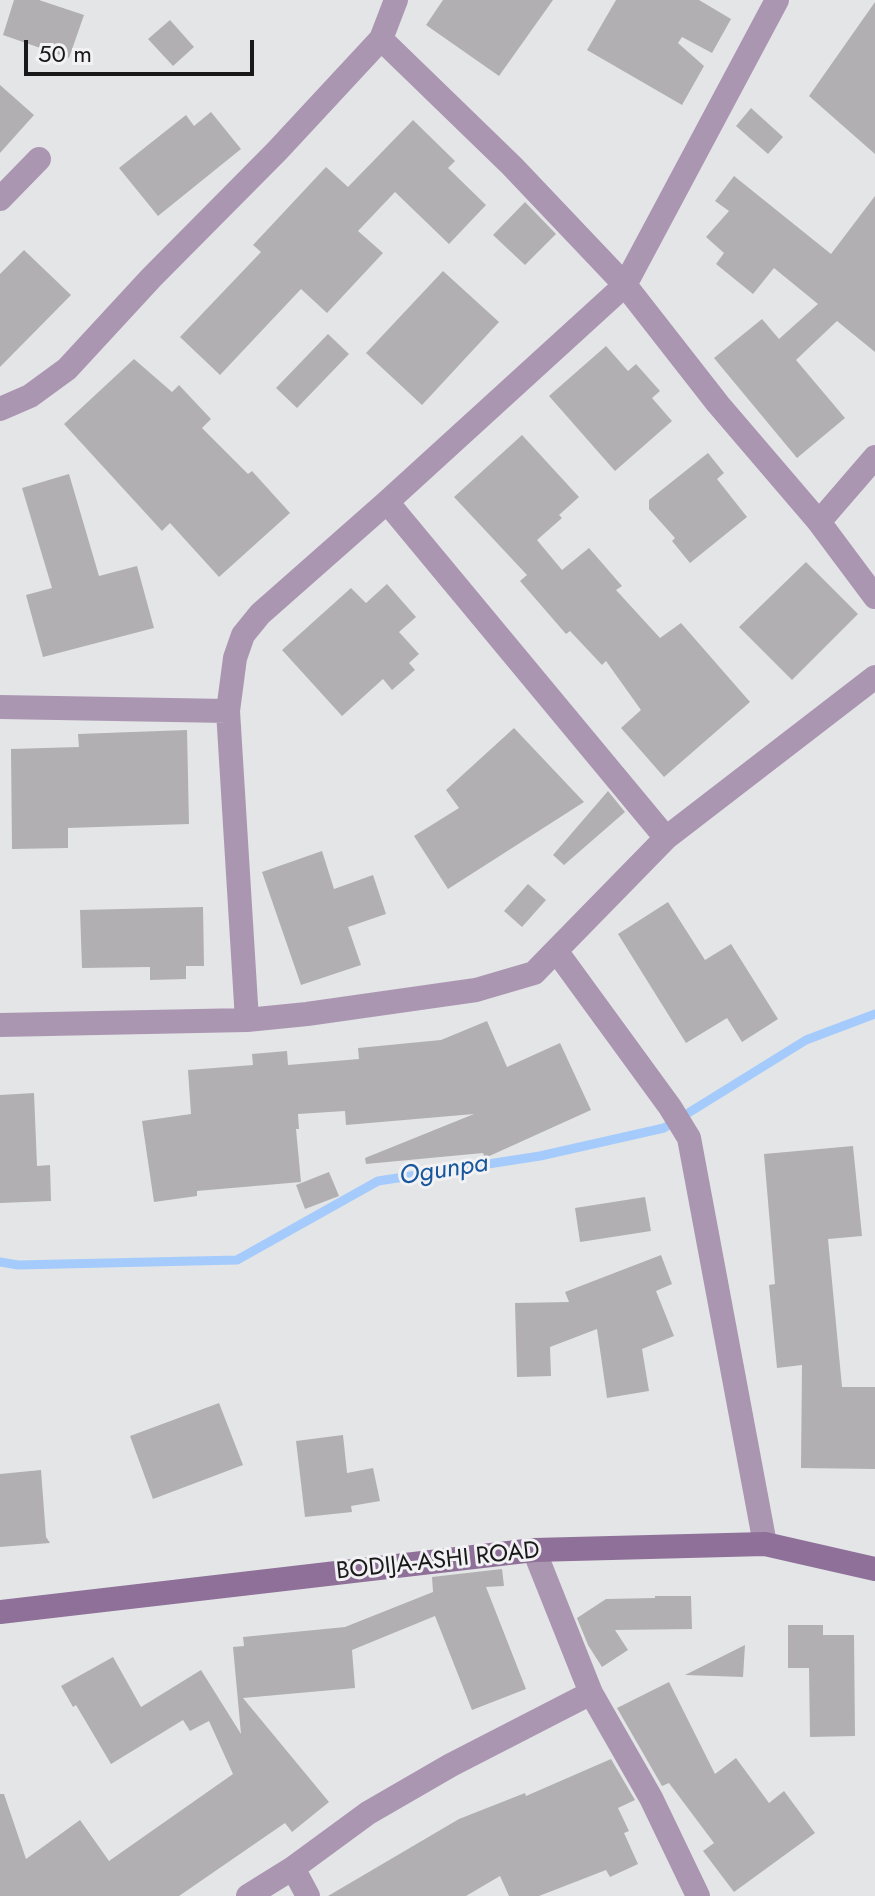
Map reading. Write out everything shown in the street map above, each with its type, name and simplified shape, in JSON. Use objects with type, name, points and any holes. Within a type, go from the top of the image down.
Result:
[{"type":"street","points":[[0,409],[30,396],[67,369],[381,39],[396,0]]},
{"type":"street","points":[[247,1020],[228,711],[235,658],[243,635],[260,614],[625,285],[777,0]]},
{"type":"street","points":[[381,39],[512,166],[625,285],[718,404],[819,522],[875,597]]},
{"type":"street","points":[[0,199],[39,159]]},
{"type":"street","points":[[819,522],[875,457]]},
{"type":"street","points":[[387,502],[666,838]]},
{"type":"street","points":[[0,1025],[247,1020],[381,1005],[476,990],[534,973],[666,838],[875,677]]},
{"type":"street","points":[[0,707],[228,711]]},
{"type":"street","points":[[557,952],[670,1107],[689,1138],[765,1544]]},
{"type":"street","name":"BODIJA-ASHI ROAD","points":[[0,1612],[534,1550],[765,1544],[875,1569]]},
{"type":"street","points":[[534,1550],[591,1693],[651,1798],[698,1896]]},
{"type":"street","points":[[248,1896],[293,1868],[368,1813],[451,1765],[591,1693]]},
{"type":"street","points":[[293,1868],[308,1896]]},
{"type":"building","points":[[14,0],[39,0],[84,15],[69,58],[3,35]]},
{"type":"building","points":[[443,0],[553,0],[499,76],[426,25]]},
{"type":"building","points":[[616,0],[699,0],[731,19],[712,53],[682,37],[678,43],[704,66],[682,105],[587,50]]},
{"type":"building","points":[[875,2],[875,154],[809,96]]},
{"type":"building","points":[[170,20],[194,47],[173,66],[148,39]]},
{"type":"building","points":[[0,85],[34,115],[0,153]]},
{"type":"building","points":[[751,108],[783,137],[768,154],[736,126]]},
{"type":"building","points":[[211,112],[241,149],[158,216],[119,168],[186,115],[194,126]]},
{"type":"building","points":[[413,120],[455,161],[448,168],[486,205],[449,244],[395,192],[358,231],[383,253],[327,313],[301,289],[220,375],[180,337],[261,252],[253,245],[326,167],[348,187]]},
{"type":"building","points":[[734,176],[831,254],[875,196],[875,352],[837,321],[796,360],[845,418],[797,458],[714,358],[762,319],[779,339],[818,304],[774,268],[753,294],[716,264],[724,253],[706,237],[729,211],[715,201]]},
{"type":"building","points":[[525,202],[556,234],[525,265],[493,235]]},
{"type":"building","points":[[24,250],[71,295],[0,367],[0,274]]},
{"type":"building","points":[[443,271],[499,322],[422,405],[366,353]]},
{"type":"building","points":[[328,334],[349,354],[297,408],[276,388]]},
{"type":"building","points":[[606,346],[628,371],[636,364],[660,391],[652,398],[672,421],[615,471],[549,396]]},
{"type":"building","points":[[134,359],[172,392],[179,385],[211,419],[202,428],[248,474],[252,471],[290,513],[219,577],[170,523],[162,531],[64,424]]},
{"type":"building","points":[[522,435],[579,497],[559,515],[562,518],[537,540],[562,570],[589,548],[622,586],[616,590],[660,638],[681,623],[750,702],[664,777],[621,728],[641,710],[606,661],[602,665],[570,631],[566,634],[520,581],[527,575],[454,497]]},
{"type":"building","points":[[708,453],[724,473],[717,479],[747,517],[690,563],[672,541],[675,538],[649,509],[649,500]]},
{"type":"building","points":[[69,474],[99,576],[137,566],[154,628],[43,657],[26,595],[52,588],[22,488]]},
{"type":"building","points":[[806,562],[858,614],[792,680],[739,627]]},
{"type":"building","points":[[387,584],[416,617],[399,632],[419,654],[409,663],[415,670],[392,690],[383,679],[342,716],[282,650],[351,588],[366,603]]},
{"type":"building","points":[[514,728],[584,802],[448,889],[414,836],[459,808],[446,790]]},
{"type":"building","points":[[187,730],[189,824],[68,828],[68,848],[12,849],[11,749],[79,747],[78,734]]},
{"type":"building","points":[[608,791],[625,812],[564,865],[553,855]]},
{"type":"building","points":[[322,851],[334,889],[373,875],[386,914],[348,927],[361,965],[301,985],[262,872]]},
{"type":"building","points":[[528,884],[546,900],[522,927],[504,911]]},
{"type":"building","points":[[668,902],[705,960],[731,944],[778,1019],[742,1042],[727,1018],[686,1043],[618,934]]},
{"type":"building","points":[[203,907],[204,966],[186,966],[186,979],[150,980],[150,967],[82,968],[80,910]]},
{"type":"building","points":[[487,1021],[507,1067],[560,1043],[591,1110],[485,1158],[483,1153],[366,1164],[365,1158],[474,1114],[346,1125],[345,1111],[298,1114],[299,1129],[296,1129],[301,1182],[197,1191],[197,1196],[154,1202],[142,1121],[191,1114],[188,1070],[253,1065],[252,1054],[287,1051],[288,1065],[359,1059],[358,1048],[441,1040]]},
{"type":"building","points":[[34,1093],[37,1166],[50,1165],[51,1201],[0,1203],[0,1095]]},
{"type":"building","points":[[853,1146],[862,1236],[828,1239],[842,1387],[875,1387],[875,1469],[801,1468],[802,1365],[777,1368],[769,1285],[775,1284],[764,1154]]},
{"type":"building","points":[[329,1172],[339,1196],[305,1209],[296,1185]]},
{"type":"building","points":[[645,1197],[651,1231],[580,1242],[575,1208]]},
{"type":"building","points":[[661,1255],[672,1284],[656,1291],[674,1336],[642,1349],[649,1391],[607,1398],[597,1329],[550,1347],[551,1376],[517,1377],[515,1303],[569,1302],[565,1292]]},
{"type":"building","points":[[219,1403],[243,1465],[153,1499],[130,1436]]},
{"type":"building","points":[[343,1435],[347,1473],[373,1468],[380,1501],[351,1506],[352,1512],[305,1517],[296,1441]]},
{"type":"building","points":[[41,1470],[46,1537],[50,1543],[0,1547],[0,1474]]},
{"type":"building","points":[[502,1569],[504,1586],[486,1587],[526,1689],[472,1710],[435,1616],[352,1650],[355,1688],[243,1698],[329,1802],[292,1832],[285,1823],[179,1896],[0,1896],[0,1794],[4,1794],[26,1859],[80,1820],[109,1861],[233,1774],[209,1721],[190,1731],[183,1720],[111,1764],[61,1686],[113,1657],[141,1707],[201,1670],[241,1734],[233,1647],[244,1646],[243,1637],[345,1627],[433,1592],[432,1577]]},
{"type":"building","points":[[691,1596],[692,1629],[615,1630],[628,1650],[602,1667],[588,1645],[577,1618],[606,1599]]},
{"type":"building","points":[[788,1625],[823,1625],[823,1635],[854,1635],[855,1736],[810,1737],[809,1668],[788,1668]]},
{"type":"building","points":[[745,1645],[743,1677],[685,1675]]},
{"type":"building","points":[[669,1682],[715,1774],[736,1758],[769,1803],[784,1791],[815,1833],[734,1892],[703,1851],[714,1843],[669,1783],[662,1786],[617,1708]]},
{"type":"building","points":[[611,1759],[635,1800],[618,1808],[629,1831],[624,1833],[638,1864],[610,1877],[606,1870],[539,1896],[509,1896],[500,1876],[466,1896],[328,1896],[459,1819],[525,1793],[526,1796]]},
{"type":"waterway","name":"Ogunpa","points":[[0,1262],[18,1265],[237,1260],[378,1181],[540,1156],[664,1128],[806,1040],[875,1014]]}]
